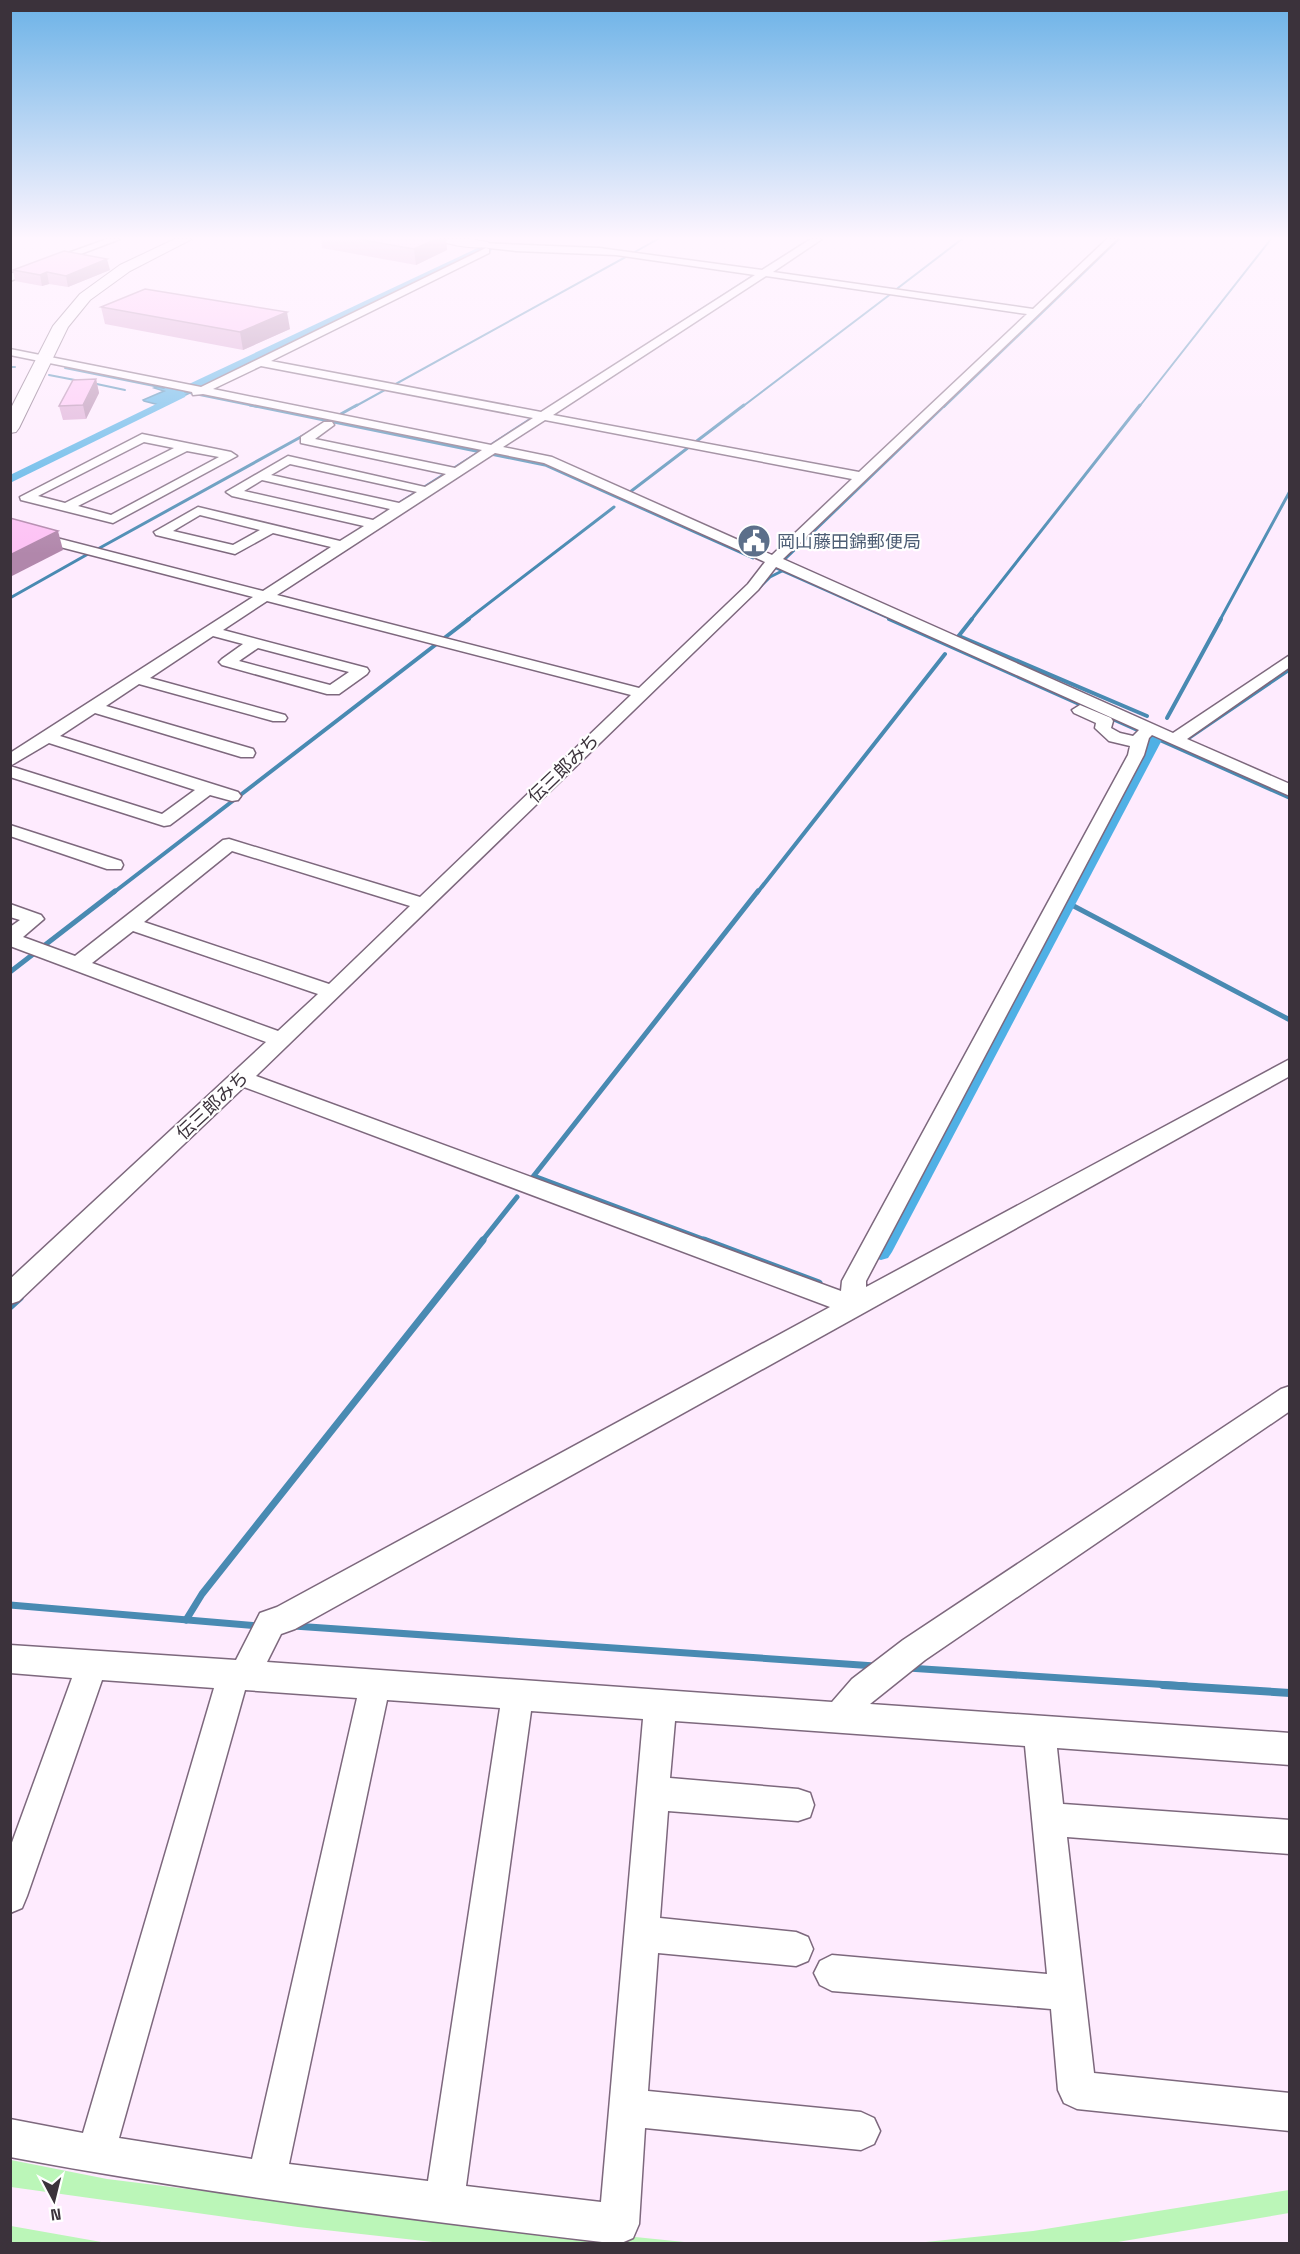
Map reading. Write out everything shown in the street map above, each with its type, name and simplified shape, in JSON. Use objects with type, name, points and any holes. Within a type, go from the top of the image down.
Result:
[{"type":"highway","points":[[10,428],[45,344]]},
{"type":"highway","points":[[10,402],[49,344]]},
{"type":"street","points":[[202,395],[295,344]]},
{"type":"street","points":[[10,761],[211,631],[368,523],[483,453],[650,344]]},
{"type":"street","name":"伝三郎みち","points":[[10,1294],[332,992],[772,570],[863,477],[1001,344]]},
{"type":"street","points":[[10,352],[202,395],[483,453],[541,469],[940,641],[1290,804]]},
{"type":"street","points":[[10,361],[39,359]]},
{"type":"street","points":[[258,363],[863,477]]},
{"type":"street","points":[[202,395],[328,425],[483,453]]},
{"type":"street","points":[[328,425],[305,440],[450,471]]},
{"type":"street","points":[[10,494],[113,519],[231,456],[142,438],[26,497]]},
{"type":"street","points":[[67,507],[185,447]]},
{"type":"street","points":[[368,523],[232,492],[288,460],[421,489]]},
{"type":"street","points":[[260,476],[395,506]]},
{"type":"street","points":[[271,529],[235,550],[161,532],[198,511],[338,545]]},
{"type":"street","points":[[10,530],[642,693]]},
{"type":"street","points":[[211,631],[361,671],[333,691],[227,662],[255,643]]},
{"type":"street","points":[[940,641],[1105,721],[1103,728],[1106,733],[1127,741],[1147,738],[1174,740],[1290,791]]},
{"type":"street","points":[[1174,740],[1290,660]]},
{"type":"street","points":[[137,679],[279,718]]},
{"type":"street","points":[[93,707],[247,753]]},
{"type":"street","points":[[47,737],[232,796]]},
{"type":"street","points":[[852,1305],[854,1281],[1147,738]]},
{"type":"street","points":[[10,771],[164,821],[208,788]]},
{"type":"street","points":[[10,830],[114,865]]},
{"type":"street","points":[[79,963],[229,844],[423,904]]},
{"type":"street","points":[[10,910],[34,919],[10,938]]},
{"type":"street","points":[[130,924],[332,992]]},
{"type":"street","points":[[10,938],[281,1040]]},
{"type":"street","points":[[96,2155],[238,1675],[268,1628],[1290,1066]]},
{"type":"street","points":[[241,1078],[852,1305]]},
{"type":"street","points":[[838,1718],[863,1689],[890,1668],[1290,1397]]},
{"type":"street","points":[[10,1659],[1290,1749]]},
{"type":"street","points":[[10,1896],[92,1665]]},
{"type":"street","points":[[266,2181],[375,1685]]},
{"type":"street","points":[[444,2202],[517,1696]]},
{"type":"street","points":[[10,2138],[96,2155],[266,2181],[619,2224],[660,1706]]},
{"type":"street","points":[[1039,1732],[1077,2090],[1290,2112]]},
{"type":"street","points":[[653,1793],[798,1805]]},
{"type":"street","points":[[1048,1819],[1290,1837]]},
{"type":"street","points":[[642,1934],[796,1948]]},
{"type":"street","points":[[832,1973],[1067,1993]]},
{"type":"street","points":[[628,2108],[861,2131]]},
{"type":"green space","points":[[11,2160],[107,2179],[301,2203],[694,2243],[442,2243],[298,2227],[11,2187]]},
{"type":"green space","points":[[1289,2190],[1289,2213],[1112,2243],[916,2243],[1033,2231]]},
{"type":"green space","points":[[11,2226],[107,2243],[11,2243]]},
{"type":"water","points":[[161,385],[192,392],[163,406],[143,400],[164,391],[154,388]]},
{"type":"building","points":[[96,379],[83,405],[59,406],[73,380]]},
{"type":"building","points":[[10,518],[58,531],[10,555]]},
{"type":"waterway","points":[[195,388],[286,344]]},
{"type":"waterway","points":[[354,407],[468,344]]},
{"type":"waterway","points":[[742,407],[825,344]]},
{"type":"waterway","points":[[944,407],[1009,344]]},
{"type":"waterway","points":[[1139,407],[1188,344]]},
{"type":"waterway","points":[[10,367],[15,367]]},
{"type":"waterway","points":[[65,368],[164,388]]},
{"type":"waterway","points":[[49,375],[80,381]]},
{"type":"waterway","points":[[92,383],[125,390]]},
{"type":"waterway","points":[[192,386],[204,384]]},
{"type":"waterway","points":[[185,392],[258,407]]},
{"type":"waterway","points":[[10,480],[181,395]]},
{"type":"waterway","points":[[250,405],[480,452]]},
{"type":"waterway","points":[[339,415],[357,405]]},
{"type":"waterway","points":[[630,492],[744,405]]},
{"type":"waterway","points":[[786,558],[945,405]]},
{"type":"waterway","points":[[971,620],[1140,405]]},
{"type":"waterway","points":[[491,445],[537,415]]},
{"type":"waterway","points":[[96,550],[308,433]]},
{"type":"waterway","points":[[401,502],[480,452]]},
{"type":"waterway","points":[[480,452],[545,465],[753,558]]},
{"type":"waterway","points":[[1220,620],[1290,491]]},
{"type":"waterway","points":[[467,620],[614,507]]},
{"type":"waterway","points":[[10,598],[88,554]]},
{"type":"waterway","points":[[776,568],[893,620]]},
{"type":"waterway","points":[[760,587],[770,577],[782,571]]},
{"type":"waterway","points":[[113,893],[469,619]]},
{"type":"waterway","points":[[889,619],[1290,798]]},
{"type":"waterway","points":[[957,638],[972,619]]},
{"type":"waterway","points":[[1167,718],[1221,619]]},
{"type":"waterway","points":[[959,636],[1147,716]]},
{"type":"waterway","points":[[757,893],[945,654]]},
{"type":"waterway","points":[[1190,737],[1290,669]]},
{"type":"waterway","points":[[881,1252],[1156,738]]},
{"type":"waterway","points":[[10,972],[115,891]]},
{"type":"waterway","points":[[532,1178],[758,891]]},
{"type":"waterway","points":[[1068,903],[1290,1020]]},
{"type":"waterway","points":[[534,1176],[708,1241]]},
{"type":"waterway","points":[[482,1241],[517,1197]]},
{"type":"waterway","points":[[186,1620],[202,1594],[483,1240]]},
{"type":"waterway","points":[[704,1240],[819,1283]]},
{"type":"waterway","points":[[10,1307],[20,1298]]},
{"type":"waterway","points":[[10,1605],[186,1620]]},
{"type":"waterway","points":[[186,1620],[258,1626]]},
{"type":"waterway","points":[[294,1626],[875,1666]]},
{"type":"waterway","points":[[908,1668],[1186,1686]]},
{"type":"waterway","points":[[1163,1685],[1290,1693]]},
{"type":"place","name":"岡山藤田錦郵便局","points":[[754,541]]}]
